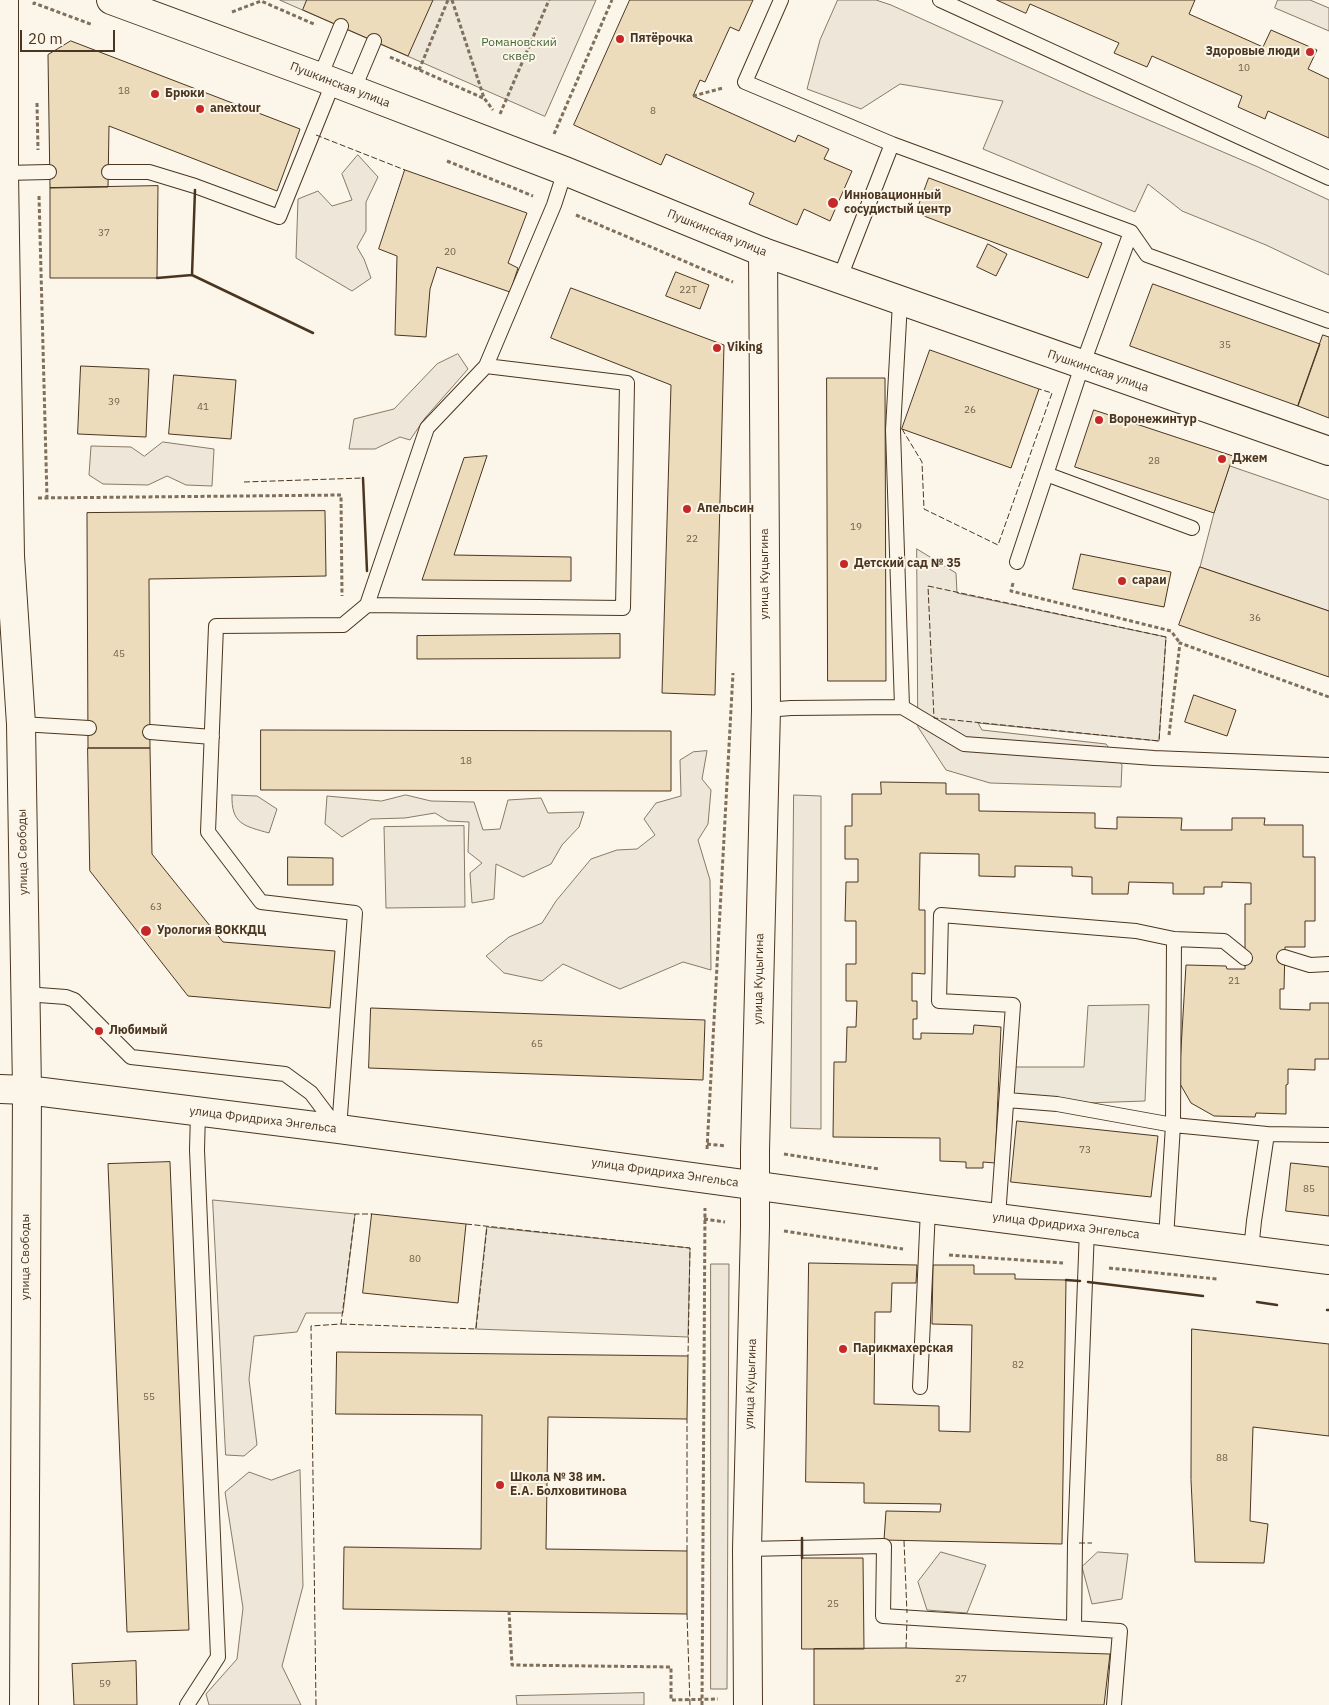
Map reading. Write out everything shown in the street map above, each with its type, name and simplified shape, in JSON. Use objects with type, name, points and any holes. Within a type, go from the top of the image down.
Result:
[{"type":"street","name":"улица Свободы","points":[[4,0],[5,407],[10,498],[5,556],[21,724],[27,1090],[24,1705]]},
{"type":"street","name":"Пушкинская улица","points":[[111,0],[565,171],[763,252],[1329,452]]},
{"type":"street","name":"улица Куцыгина","points":[[748,1705],[747,1549],[766,710],[763,252]]},
{"type":"street","name":"улица Фридриха Энгельса","points":[[0,1089],[27,1090],[339,1129],[928,1209],[1329,1260]]},
{"type":"lane","points":[[781,0],[745,82],[892,144],[1131,232],[1148,255],[1329,321]]},
{"type":"lane","points":[[940,0],[1329,178]]},
{"type":"lane","points":[[109,172],[149,172],[196,186],[279,217],[335,83],[341,26]]},
{"type":"lane","points":[[335,83],[374,42]]},
{"type":"lane","points":[[839,280],[892,144]]},
{"type":"lane","points":[[339,1129],[354,913],[261,902],[208,832],[216,626],[343,625],[367,605],[427,428],[486,366],[554,205],[565,171]]},
{"type":"lane","points":[[4,172],[49,172]]},
{"type":"lane","points":[[1017,562],[1082,366],[1131,232]]},
{"type":"lane","points":[[900,302],[894,430],[902,707]]},
{"type":"lane","points":[[367,605],[623,608],[627,383],[486,366]]},
{"type":"lane","points":[[1046,474],[1192,528]]},
{"type":"lane","points":[[766,710],[902,707],[964,744],[1166,758],[1329,765]]},
{"type":"lane","points":[[21,724],[89,728]]},
{"type":"lane","points":[[150,732],[212,736]]},
{"type":"lane","points":[[998,1217],[1008,1100],[1013,1005],[939,1001],[940,915],[1136,931],[1174,939],[1224,941],[1245,958]]},
{"type":"lane","points":[[1166,1239],[1173,1126],[1174,939]]},
{"type":"lane","points":[[1284,957],[1310,965],[1329,964]]},
{"type":"lane","points":[[25,994],[66,997],[74,1000],[131,1057],[285,1074],[311,1093],[339,1129]]},
{"type":"lane","points":[[1008,1100],[1057,1104],[1173,1126],[1267,1134],[1329,1135]]},
{"type":"lane","points":[[187,1705],[218,1657],[197,1150],[198,1112]]},
{"type":"lane","points":[[1251,1250],[1267,1134]]},
{"type":"lane","points":[[920,1387],[928,1209]]},
{"type":"lane","points":[[1074,1628],[1075,1534],[1087,1228]]},
{"type":"lane","points":[[747,1549],[884,1546],[883,1616],[1120,1631],[1114,1705]]},
{"type":"path","points":[[224,9],[231,12],[261,0]]},
{"type":"path","points":[[418,70],[450,0]]},
{"type":"path","points":[[450,0],[484,98]]},
{"type":"path","points":[[499,117],[549,0]]},
{"type":"path","points":[[551,140],[612,0]]},
{"type":"path","points":[[693,96],[745,82]]},
{"type":"path","points":[[10,498],[341,495],[343,625]]},
{"type":"path","points":[[1017,562],[1011,591],[1170,631],[1180,644],[1329,697]]},
{"type":"path","points":[[1166,758],[1180,644]]},
{"type":"path","points":[[702,1705],[704,1219]]},
{"type":"path","points":[[782,1231],[926,1253],[1222,1279]]},
{"type":"path","points":[[509,1611],[512,1665],[671,1667],[671,1700],[690,1700]]},
{"type":"green space","name":"Романовский сквер","points":[[280,0],[596,0],[545,116]]},
{"type":"green space","points":[[838,0],[876,0],[891,5],[1329,200],[1329,275],[1266,245],[1182,211],[1148,184],[1135,212],[983,149],[1003,101],[900,84],[861,109],[807,89],[820,40]]},
{"type":"green space","points":[[1278,0],[1310,0],[1329,8],[1329,31],[1275,8]]},
{"type":"green space","points":[[358,155],[378,177],[366,202],[366,231],[357,247],[371,278],[352,291],[296,258],[298,199],[318,191],[332,206],[352,200],[342,174]]},
{"type":"green space","points":[[458,354],[468,369],[425,418],[410,440],[400,437],[375,449],[349,449],[354,419],[394,409],[437,364]]},
{"type":"green space","points":[[163,442],[214,449],[212,486],[186,485],[167,476],[148,485],[103,484],[89,475],[91,446],[131,447],[144,456]]},
{"type":"green space","points":[[1230,466],[1329,500],[1329,611],[1200,567],[1214,513]]},
{"type":"green space","points":[[917,549],[956,573],[957,593],[1166,637],[1159,741],[978,723],[982,730],[1106,744],[1122,765],[1121,787],[990,783],[946,770],[918,727]]},
{"type":"green space","points":[[707,751],[702,779],[711,790],[708,824],[698,840],[710,880],[711,970],[683,962],[620,989],[563,964],[542,981],[504,973],[486,956],[509,937],[542,923],[556,901],[591,859],[617,850],[637,849],[655,835],[644,819],[656,803],[681,796],[680,760],[693,752]]},
{"type":"green space","points":[[232,795],[257,796],[277,809],[269,833],[246,826],[237,818],[232,805]]},
{"type":"green space","points":[[406,795],[431,801],[474,802],[483,830],[500,829],[508,800],[541,798],[548,813],[584,812],[579,827],[562,845],[551,864],[523,877],[496,864],[494,899],[472,903],[470,873],[482,863],[468,852],[469,822],[448,821],[435,813],[405,818],[371,819],[342,837],[325,824],[327,796],[381,801]]},
{"type":"green space","points":[[794,795],[821,796],[821,1129],[791,1128]]},
{"type":"green space","points":[[464,826],[465,907],[386,908],[384,827]]},
{"type":"green space","points":[[213,1200],[355,1214],[343,1313],[306,1313],[297,1332],[254,1336],[249,1379],[257,1445],[244,1456],[226,1455]]},
{"type":"green space","points":[[487,1227],[690,1248],[688,1337],[476,1329]]},
{"type":"green space","points":[[711,1264],[729,1264],[727,1689],[711,1689]]},
{"type":"green space","points":[[300,1470],[303,1586],[282,1666],[301,1705],[209,1705],[206,1694],[237,1659],[243,1608],[225,1492],[249,1472],[271,1480]]},
{"type":"green space","points":[[941,1552],[986,1565],[967,1613],[927,1610],[918,1582]]},
{"type":"green space","points":[[1098,1552],[1128,1554],[1122,1599],[1092,1604],[1082,1567]]},
{"type":"green space","points":[[644,1693],[644,1705],[517,1705],[516,1696]]},
{"type":"shaded area","points":[[1149,1005],[1145,1101],[1057,1104],[1007,1100],[1009,1067],[1084,1067],[1088,1006]]},
{"type":"building","points":[[307,0],[433,0],[408,56],[303,10]]},
{"type":"building","points":[[630,0],[753,0],[739,31],[730,27],[705,82],[700,80],[693,96],[795,142],[798,135],[829,149],[824,159],[852,171],[830,221],[804,209],[797,225],[749,204],[754,193],[666,154],[661,165],[574,125]]},
{"type":"building","points":[[997,0],[1195,0],[1189,14],[1263,47],[1271,30],[1317,50],[1308,69],[1329,79],[1329,138],[1268,111],[1265,119],[1238,107],[1242,96],[1152,56],[1147,67],[1114,53],[1119,43],[1030,4],[1026,13]]},
{"type":"building","points":[[71,41],[300,129],[277,191],[109,126],[108,187],[50,188],[48,55]]},
{"type":"building","points":[[405,170],[527,213],[508,263],[518,268],[510,292],[437,267],[430,289],[426,337],[395,335],[397,256],[379,249]]},
{"type":"building","points":[[929,178],[1102,243],[1088,278],[916,213]]},
{"type":"building","points":[[158,186],[157,278],[50,278],[50,188]]},
{"type":"building","points":[[988,244],[1007,254],[996,276],[977,267]]},
{"type":"building","points":[[676,272],[709,285],[700,309],[666,296]]},
{"type":"building","points":[[1153,284],[1320,344],[1298,406],[1130,346]]},
{"type":"building","points":[[571,288],[724,345],[715,695],[662,693],[671,385],[551,338]]},
{"type":"building","points":[[1323,335],[1329,337],[1329,418],[1298,406]]},
{"type":"building","points":[[930,350],[1039,389],[1011,468],[902,429]]},
{"type":"building","points":[[81,366],[149,369],[146,437],[78,434]]},
{"type":"building","points":[[174,375],[236,380],[231,439],[169,434]]},
{"type":"building","points":[[827,378],[885,378],[886,681],[828,681]]},
{"type":"building","points":[[1094,410],[1233,456],[1214,513],[1075,467]]},
{"type":"building","points":[[487,456],[454,555],[571,557],[571,581],[422,580],[464,458]]},
{"type":"building","points":[[325,511],[326,576],[149,579],[150,748],[88,748],[87,513]]},
{"type":"building","name":"сараи","points":[[1081,554],[1171,572],[1164,607],[1073,589]]},
{"type":"building","points":[[1200,567],[1329,611],[1329,677],[1179,625]]},
{"type":"building","points":[[620,634],[620,658],[417,659],[417,636]]},
{"type":"building","points":[[1194,695],[1236,710],[1227,736],[1185,722]]},
{"type":"building","points":[[261,730],[671,731],[671,791],[261,790]]},
{"type":"building","points":[[88,748],[150,748],[152,854],[223,942],[335,951],[330,1008],[188,996],[90,871]]},
{"type":"building","points":[[881,782],[946,783],[946,794],[979,794],[979,811],[1095,813],[1095,828],[1117,829],[1117,817],[1182,818],[1181,830],[1232,830],[1232,818],[1265,818],[1264,825],[1303,825],[1303,857],[1315,857],[1315,921],[1305,921],[1305,947],[1285,947],[1284,989],[1280,989],[1280,1009],[1310,1010],[1310,1003],[1329,1003],[1329,1059],[1315,1059],[1315,1070],[1288,1069],[1286,1114],[1256,1113],[1255,1117],[1214,1116],[1191,1103],[1179,1082],[1186,965],[1226,966],[1227,969],[1245,969],[1245,904],[1251,904],[1251,883],[1222,882],[1222,887],[1204,887],[1204,894],[1173,894],[1173,883],[1129,882],[1128,894],[1092,894],[1092,877],[1072,876],[1072,867],[1015,866],[1015,877],[979,876],[979,854],[920,853],[919,910],[925,910],[925,974],[912,973],[912,1001],[917,1001],[917,1019],[913,1019],[913,1039],[921,1039],[921,1033],[973,1034],[974,1025],[1001,1027],[995,1163],[983,1162],[983,1168],[966,1168],[966,1162],[940,1161],[940,1138],[833,1137],[834,1062],[846,1062],[847,1027],[856,1027],[857,1001],[846,1001],[846,964],[856,964],[856,921],[845,921],[846,882],[858,882],[858,859],[845,859],[845,826],[852,826],[852,794],[881,794]]},
{"type":"building","points":[[288,857],[333,858],[333,885],[288,885]]},
{"type":"building","points":[[371,1008],[705,1020],[703,1080],[369,1068]]},
{"type":"building","points":[[1017,1121],[1158,1136],[1151,1197],[1011,1182]]},
{"type":"building","points":[[170,1162],[189,1630],[127,1632],[108,1164]]},
{"type":"building","points":[[1291,1163],[1329,1167],[1329,1216],[1286,1211]]},
{"type":"building","points":[[372,1214],[466,1224],[458,1303],[363,1293]]},
{"type":"building","points":[[809,1263],[917,1265],[916,1283],[892,1283],[891,1312],[875,1312],[874,1404],[939,1406],[939,1431],[970,1432],[972,1325],[932,1324],[933,1265],[974,1265],[974,1274],[1015,1274],[1015,1279],[1066,1280],[1062,1544],[884,1540],[886,1511],[940,1512],[941,1504],[864,1503],[864,1483],[806,1482]]},
{"type":"building","points":[[1192,1329],[1329,1344],[1329,1436],[1253,1427],[1250,1521],[1268,1524],[1264,1563],[1195,1562],[1191,1480]]},
{"type":"building","points":[[337,1352],[688,1356],[687,1419],[548,1417],[546,1549],[687,1551],[687,1614],[343,1609],[344,1547],[481,1549],[482,1415],[336,1414]]},
{"type":"building","points":[[802,1558],[863,1558],[864,1649],[802,1649]]},
{"type":"building","points":[[906,1648],[1110,1654],[1104,1705],[814,1705],[814,1649]]},
{"type":"building","points":[[136,1661],[137,1705],[74,1705],[72,1664]]},
{"type":"fence","points":[[316,135],[405,170]]},
{"type":"fence","points":[[902,429],[922,462],[924,509],[998,545],[1052,393],[1039,389]]},
{"type":"fence","points":[[244,482],[363,478]]},
{"type":"fence","points":[[928,586],[1166,637],[1159,741],[934,718],[928,586]]},
{"type":"fence","points":[[316,1705],[311,1326],[341,1324],[355,1214],[372,1214]]},
{"type":"fence","points":[[466,1224],[690,1248],[688,1356]]},
{"type":"fence","points":[[341,1324],[476,1329],[487,1227]]},
{"type":"fence","points":[[687,1419],[687,1551]]},
{"type":"fence","points":[[904,1541],[907,1613]]},
{"type":"fence","points":[[1079,1543],[1092,1543]]},
{"type":"fence","points":[[687,1614],[690,1705]]},
{"type":"fence","points":[[906,1648],[907,1620]]},
{"type":"wall","points":[[192,275],[195,190]]},
{"type":"wall","points":[[157,278],[192,275],[313,333]]},
{"type":"wall","points":[[363,478],[367,571]]},
{"type":"wall","points":[[1066,1280],[1080,1281]]},
{"type":"wall","points":[[1088,1282],[1203,1296]]},
{"type":"wall","points":[[1257,1302],[1277,1305]]},
{"type":"wall","points":[[802,1538],[802,1558]]},
{"type":"place","name":"Пятёрочка","points":[[620,39]]},
{"type":"place","name":"Здоровые люди","points":[[1310,52]]},
{"type":"place","name":"Брюки","points":[[155,94]]},
{"type":"place","name":"anextour","points":[[200,109]]},
{"type":"place","name":"Инновационный сосудистый центр","points":[[833,203]]},
{"type":"place","name":"Viking","points":[[717,348]]},
{"type":"place","name":"Воронежинтур","points":[[1099,420]]},
{"type":"place","name":"Джем","points":[[1222,459]]},
{"type":"place","name":"Апельсин","points":[[687,509]]},
{"type":"place","name":"Детский сад № 35","points":[[844,564]]},
{"type":"place","name":"сараи","points":[[1122,581]]},
{"type":"place","name":"Урология ВОККДЦ","points":[[146,931]]},
{"type":"place","name":"Любимый","points":[[99,1031]]},
{"type":"place","name":"Парикмахерская","points":[[843,1349]]},
{"type":"place","name":"Школа № 38 им. Е.А. Болховитинова","points":[[500,1485]]}]
